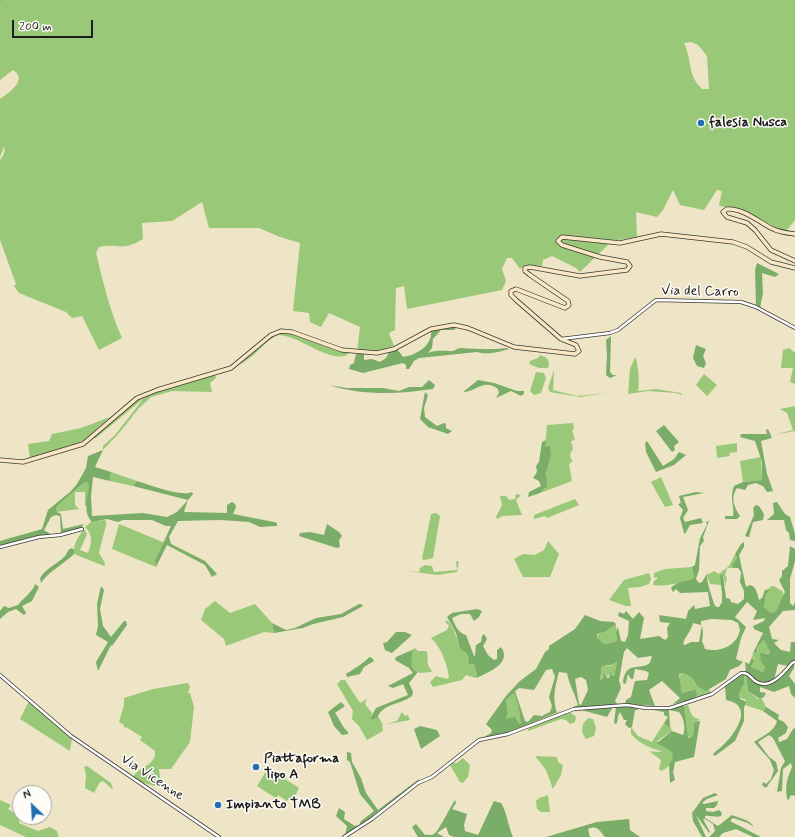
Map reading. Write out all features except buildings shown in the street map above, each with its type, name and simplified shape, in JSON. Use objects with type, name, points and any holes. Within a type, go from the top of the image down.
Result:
[{"type":"main road","points":[[795,234],[784,233],[771,228],[736,210],[727,209],[723,212],[727,218],[747,223],[755,230],[771,250],[795,261]]},
{"type":"main road","points":[[0,460],[23,462],[83,444],[137,398],[157,390],[231,368],[271,335],[281,331],[292,332],[342,350],[377,352],[394,349],[431,329],[454,325],[468,328],[514,347],[574,354],[577,353],[579,350],[576,346],[561,338],[511,295],[510,291],[516,289],[562,307],[569,305],[568,301],[530,275],[525,271],[525,268],[530,267],[587,276],[626,270],[630,266],[627,262],[600,257],[562,245],[558,241],[562,238],[620,242],[661,234],[733,242],[747,248],[771,262],[795,268]]},
{"type":"street","name":"Via del Carro","points":[[561,338],[610,333],[618,330],[656,300],[741,302],[756,307],[795,328]]},
{"type":"street","points":[[0,547],[38,537],[60,535],[82,528]]},
{"type":"street","points":[[344,837],[372,819],[418,784],[432,777],[479,740],[508,734],[574,709],[627,705],[646,708],[670,708],[712,694],[741,673],[749,675],[759,683],[768,683],[780,677],[792,663],[795,662]]},
{"type":"street","name":"Via Vicenne","points":[[0,675],[72,737],[219,837]]},
{"type":"green space","points":[[0,0],[795,0],[795,220],[788,229],[784,231],[738,209],[719,206],[722,191],[717,190],[704,210],[680,205],[673,190],[663,210],[657,217],[636,212],[637,237],[612,241],[580,272],[576,268],[552,256],[543,260],[542,266],[525,265],[520,269],[512,258],[507,258],[502,269],[506,281],[502,290],[407,309],[404,286],[396,288],[395,330],[389,333],[394,346],[376,351],[357,351],[360,327],[329,313],[321,327],[310,322],[309,313],[293,311],[300,243],[280,237],[259,228],[209,228],[202,202],[172,221],[142,223],[143,239],[136,243],[125,246],[99,247],[96,253],[101,275],[110,307],[122,338],[99,350],[82,316],[72,318],[66,312],[19,293],[14,286],[16,284],[0,240],[0,160],[5,150],[4,147],[0,157],[0,99],[16,86],[19,78],[13,70],[0,80]],"holes":[[[691,42],[698,45],[707,56],[709,89],[702,89],[694,78],[684,43]]]},
{"type":"green space","points":[[757,263],[779,274],[775,277],[762,273],[763,293],[760,308],[756,306],[755,270]]},
{"type":"green space","points":[[451,326],[457,327],[454,330],[441,330],[433,339],[432,348],[428,353],[436,351],[452,351],[461,348],[509,349],[493,353],[477,352],[419,358],[414,361],[409,369],[406,369],[406,365],[403,363],[363,373],[349,369],[350,365],[354,363],[356,354],[364,353],[364,360],[372,359],[380,362],[386,358],[389,352],[397,349],[403,357],[418,352],[423,349],[429,341],[431,330]]},
{"type":"green space","points":[[286,332],[335,350],[349,353],[347,355],[340,356],[332,355],[287,336],[279,335],[274,337],[250,358],[238,365],[276,333]]},
{"type":"green space","points":[[611,336],[610,372],[613,375],[617,375],[610,378],[606,375],[606,340]]},
{"type":"green space","points":[[696,345],[706,349],[703,356],[706,363],[704,368],[697,366],[693,358]]},
{"type":"green space","points":[[789,348],[795,353],[795,384],[790,382],[793,368],[781,368],[783,350]]},
{"type":"green space","points":[[540,355],[547,358],[549,363],[548,368],[539,368],[529,364],[530,361],[538,358]]},
{"type":"green space","points":[[635,357],[639,384],[638,391],[656,389],[681,393],[682,395],[676,393],[648,391],[628,394],[630,369]]},
{"type":"green space","points":[[554,370],[553,390],[577,396],[607,393],[580,397],[550,392],[548,388]]},
{"type":"green space","points":[[536,372],[544,373],[546,378],[541,393],[534,395],[530,391]]},
{"type":"green space","points":[[215,374],[216,378],[210,383],[212,392],[172,391],[151,397],[139,408],[103,450],[103,446],[115,435],[144,398],[96,438],[93,438],[135,401],[148,393]]},
{"type":"green space","points":[[704,374],[717,385],[707,396],[696,385]]},
{"type":"green space","points":[[429,380],[435,385],[433,389],[394,393],[355,391],[329,385],[347,388],[383,388],[399,391],[409,387],[422,387]]},
{"type":"green space","points":[[478,380],[494,383],[517,391],[524,391],[524,394],[521,396],[511,391],[496,398],[499,393],[498,389],[488,385],[463,392]]},
{"type":"green space","points":[[425,392],[428,395],[424,408],[425,417],[437,426],[444,423],[446,424],[446,428],[452,431],[448,434],[428,427],[420,419]]},
{"type":"green space","points":[[795,406],[795,431],[773,435],[793,430],[787,413],[780,409]]},
{"type":"green space","points":[[110,417],[77,444],[30,458],[28,444],[49,441],[52,434],[81,428]]},
{"type":"green space","points":[[573,423],[574,429],[572,430],[575,440],[571,441],[573,449],[570,454],[573,461],[569,464],[572,481],[540,493],[545,488],[547,465],[551,451],[545,447],[547,425]]},
{"type":"green space","points":[[664,425],[679,442],[674,446],[675,450],[672,452],[656,431]]},
{"type":"green space","points":[[768,429],[772,438],[761,441],[767,474],[773,491],[767,492],[763,486],[756,483],[748,485],[745,490],[737,488],[733,499],[740,516],[737,519],[725,519],[725,516],[733,516],[732,495],[734,486],[743,482],[762,480],[762,462],[755,441],[740,437],[741,434],[767,434],[766,430]]},
{"type":"green space","points":[[546,440],[545,447],[550,446],[551,455],[546,473],[547,486],[540,493],[528,497],[529,492],[541,486],[539,481],[533,478],[537,472],[536,466],[539,462],[542,442]]},
{"type":"green space","points":[[647,441],[663,466],[674,459],[679,452],[686,455],[674,465],[656,472],[646,452],[645,443]]},
{"type":"green space","points":[[737,443],[737,452],[729,453],[730,456],[717,458],[716,446]]},
{"type":"green space","points":[[103,450],[95,467],[111,472],[110,481],[93,477],[91,496],[92,516],[143,513],[167,517],[177,512],[188,500],[184,511],[185,512],[227,513],[227,505],[232,502],[236,507],[233,514],[274,522],[277,523],[277,526],[260,527],[249,522],[220,520],[178,521],[169,537],[171,544],[205,561],[217,574],[212,577],[205,565],[167,545],[156,567],[155,561],[171,526],[166,526],[152,520],[123,520],[118,522],[107,519],[92,522],[87,514],[89,486],[88,483],[85,482],[56,508],[57,512],[61,514],[63,529],[84,524],[81,528],[61,534],[60,516],[56,515],[51,517],[44,530],[52,535],[35,536],[0,546],[0,541],[42,529],[48,510],[70,492],[77,484],[86,468],[88,456]]},
{"type":"green space","points":[[761,457],[762,480],[743,482],[740,461]]},
{"type":"green space","points":[[111,472],[137,481],[133,486],[110,481]]},
{"type":"green space","points":[[661,477],[673,505],[665,507],[651,482]]},
{"type":"green space","points":[[137,481],[173,492],[192,492],[193,494],[188,500],[133,486]]},
{"type":"green space","points":[[85,482],[88,483],[89,486],[87,506],[85,506],[85,492],[75,492],[75,505],[79,509],[57,512],[56,508]]},
{"type":"green space","points":[[696,492],[704,493],[683,497],[688,510],[683,518],[685,522],[701,518],[703,523],[690,525],[685,534],[680,518],[683,510],[678,504],[681,503],[679,496]]},
{"type":"green space","points":[[516,494],[521,495],[516,500],[522,515],[502,516],[497,519],[496,517],[502,505],[500,496],[506,496],[509,500],[515,499]]},
{"type":"green space","points":[[575,499],[579,505],[547,518],[545,516],[534,519],[534,515]]},
{"type":"green space","points":[[777,502],[785,514],[790,517],[795,534],[795,541],[790,540],[784,520],[767,520],[774,514],[773,503]]},
{"type":"green space","points":[[756,505],[759,506],[764,514],[763,520],[753,522],[748,537],[745,536],[754,515],[753,508]]},
{"type":"green space","points":[[436,513],[440,516],[433,558],[424,560],[422,559],[431,514]]},
{"type":"green space","points":[[106,521],[106,525],[99,553],[105,563],[104,566],[74,554],[74,547],[84,529],[87,534],[80,550],[88,553],[91,536],[85,527],[91,522]]},
{"type":"green space","points":[[709,521],[703,537],[704,541],[700,546],[699,570],[696,579],[699,583],[702,582],[708,572],[707,579],[709,588],[715,606],[717,607],[719,607],[722,602],[720,575],[723,575],[726,598],[730,599],[731,602],[738,604],[744,599],[744,591],[740,582],[741,572],[738,568],[733,568],[732,565],[737,558],[735,554],[744,542],[744,547],[739,555],[746,587],[750,585],[754,587],[759,600],[762,598],[765,590],[770,589],[766,594],[764,607],[771,613],[776,611],[785,592],[779,580],[782,576],[782,571],[788,566],[790,546],[795,549],[795,561],[790,579],[790,603],[793,606],[795,602],[795,610],[783,611],[769,627],[772,639],[779,640],[774,643],[781,650],[790,652],[791,642],[795,642],[795,661],[788,666],[778,664],[774,680],[769,683],[781,678],[794,663],[794,668],[789,676],[795,684],[795,698],[791,694],[789,686],[774,692],[760,687],[760,692],[766,693],[764,697],[760,699],[748,691],[745,662],[749,664],[752,657],[754,660],[751,667],[763,672],[765,667],[761,662],[760,653],[768,654],[770,652],[764,640],[758,646],[757,652],[753,653],[763,633],[754,629],[753,626],[764,621],[765,618],[753,620],[757,611],[747,602],[735,617],[746,627],[741,638],[736,659],[743,662],[739,666],[730,670],[726,679],[706,691],[697,686],[690,676],[682,673],[679,675],[682,693],[695,689],[697,694],[694,699],[673,704],[680,698],[662,681],[649,690],[655,706],[625,704],[626,700],[631,697],[635,681],[647,680],[649,673],[635,669],[633,679],[631,679],[628,674],[626,683],[624,684],[624,676],[626,672],[629,669],[649,664],[652,657],[638,658],[627,648],[624,652],[619,680],[621,688],[615,701],[618,705],[614,705],[607,717],[574,708],[573,707],[578,705],[567,673],[559,672],[555,692],[557,713],[510,732],[484,737],[491,733],[492,730],[486,724],[506,696],[520,681],[536,669],[545,652],[549,649],[549,646],[575,629],[585,615],[600,621],[614,622],[616,624],[605,632],[597,634],[597,638],[605,644],[617,641],[616,632],[618,627],[621,641],[625,642],[628,635],[629,621],[618,616],[619,612],[624,614],[626,611],[633,619],[639,612],[644,618],[640,639],[659,636],[665,640],[668,637],[667,628],[670,623],[660,622],[659,615],[686,619],[688,611],[694,605],[695,609],[710,606],[708,592],[680,593],[676,589],[673,592],[671,588],[677,583],[694,578],[692,567],[695,565],[700,538],[707,525],[706,522]],"holes":[[[711,619],[732,620],[738,623],[740,630],[735,640],[727,647],[721,649],[705,649],[702,641],[702,625],[699,642],[691,642],[685,645],[683,644],[693,623],[701,625],[701,621]],[[617,662],[614,676],[611,675],[611,671],[609,678],[607,678],[605,672],[603,679],[600,680],[602,666],[611,665]],[[552,669],[555,677],[549,697],[552,706],[550,712],[542,716],[534,715],[528,722],[525,721],[515,691],[519,688],[534,690],[546,670]],[[581,677],[586,680],[588,690],[581,705],[579,704],[575,679]],[[514,693],[519,708],[521,723],[520,724],[515,717],[506,719],[508,713],[506,700]]]},
{"type":"green space","points":[[119,524],[165,543],[155,561],[156,567],[112,549]]},
{"type":"green space","points":[[327,524],[339,532],[342,536],[339,540],[340,547],[337,548],[299,536],[300,533],[310,532],[324,535]]},
{"type":"green space","points":[[548,541],[559,554],[550,577],[523,577],[514,559],[523,554],[535,555],[544,550]]},
{"type":"green space","points":[[72,548],[74,550],[74,554],[48,575],[41,583],[40,578],[42,575],[61,560]]},
{"type":"green space","points":[[735,554],[737,558],[732,565],[733,568],[727,568],[725,575],[727,578],[725,586],[724,576],[721,579],[721,585],[710,584],[707,575],[714,571],[719,574],[729,566]]},
{"type":"green space","points":[[456,561],[459,562],[457,572],[437,575],[407,571],[419,572],[420,568],[425,565],[432,566],[434,572],[457,570]]},
{"type":"green space","points":[[692,567],[694,578],[692,581],[668,585],[653,585],[654,581],[657,579],[657,577],[654,578],[654,573],[665,569]]},
{"type":"green space","points":[[649,573],[651,579],[649,584],[640,587],[628,588],[631,606],[626,606],[609,600],[624,580]]},
{"type":"green space","points":[[35,584],[39,587],[32,601],[22,606],[26,613],[24,615],[16,609],[8,612],[0,619],[0,611],[4,606],[9,608],[18,605],[32,590]]},
{"type":"green space","points":[[101,586],[104,590],[100,609],[103,626],[111,637],[124,621],[126,621],[127,625],[112,646],[111,645],[98,671],[96,662],[108,642],[96,635],[98,626],[97,604]]},
{"type":"green space","points":[[774,586],[782,591],[784,595],[776,611],[771,613],[764,607],[766,594],[770,587]]},
{"type":"green space","points":[[215,601],[230,613],[255,604],[272,623],[274,633],[264,632],[226,646],[224,639],[201,620],[205,609]]},
{"type":"green space","points":[[359,604],[363,606],[343,617],[313,624],[303,628],[274,633],[272,623],[286,630],[295,628],[316,618],[341,614]]},
{"type":"green space","points":[[477,609],[482,611],[479,617],[474,621],[470,614],[461,614],[452,618],[456,626],[459,631],[466,635],[474,656],[476,645],[481,642],[484,634],[487,639],[483,646],[488,655],[494,660],[497,659],[497,650],[501,647],[504,653],[504,658],[497,667],[476,678],[477,675],[474,664],[469,664],[467,654],[460,648],[456,633],[447,617],[452,613]]},
{"type":"green space","points":[[447,620],[461,647],[467,654],[468,661],[474,664],[477,675],[476,678],[466,675],[462,680],[433,687],[430,682],[436,676],[447,679],[449,677],[443,656],[438,646],[431,638],[447,630],[449,625],[445,622]]},
{"type":"green space","points":[[616,624],[617,641],[605,644],[597,638],[598,634],[605,632]]},
{"type":"green space","points":[[396,632],[405,632],[412,635],[392,653],[385,650],[383,643],[387,642]]},
{"type":"green space","points":[[764,640],[770,652],[762,656],[761,662],[765,667],[764,672],[752,668],[751,666],[754,658],[752,657],[753,653],[758,651],[758,646]]},
{"type":"green space","points":[[415,648],[418,651],[427,652],[428,664],[432,671],[431,672],[420,673],[413,669],[411,662],[412,650]]},
{"type":"green space","points":[[412,650],[412,666],[418,672],[409,683],[413,692],[412,696],[383,710],[377,718],[372,720],[371,717],[376,708],[408,695],[403,684],[393,688],[388,686],[413,673],[409,668],[395,660],[396,657]]},
{"type":"green space","points":[[369,657],[374,661],[364,667],[360,674],[347,677],[346,674]]},
{"type":"green space","points":[[617,662],[614,676],[609,674],[608,678],[606,673],[603,679],[600,680],[602,666],[610,666]]},
{"type":"green space","points":[[746,670],[748,691],[758,699],[762,699],[766,707],[763,711],[745,705],[747,703],[746,700],[738,697],[738,692],[743,687],[744,675],[742,674]]},
{"type":"green space","points":[[682,673],[688,675],[697,686],[710,690],[711,694],[694,699],[694,689],[682,693],[679,678]]},
{"type":"green space","points":[[742,674],[744,675],[744,684],[738,695],[740,699],[747,702],[744,707],[744,721],[735,741],[715,756],[713,754],[734,733],[741,716],[740,709],[736,704],[726,700],[725,686]]},
{"type":"green space","points":[[341,680],[345,680],[360,703],[367,699],[365,704],[372,713],[371,717],[374,720],[378,716],[383,725],[383,731],[367,740],[359,726],[352,719],[353,711],[337,684]]},
{"type":"green space","points":[[188,683],[190,687],[188,693],[190,693],[194,707],[190,742],[171,769],[159,769],[160,777],[155,786],[143,783],[133,777],[153,759],[155,756],[155,751],[140,740],[142,737],[126,727],[124,728],[124,725],[119,722],[124,705],[124,698],[153,689]]},
{"type":"green space","points":[[514,693],[522,723],[520,724],[517,719],[506,719],[508,713],[506,700]]},
{"type":"green space","points":[[29,701],[72,738],[70,751],[20,719]]},
{"type":"green space","points":[[341,702],[345,706],[335,713],[348,732],[348,734],[342,735],[334,726],[328,712]]},
{"type":"green space","points":[[688,705],[693,716],[700,719],[694,723],[693,736],[691,738],[688,736],[684,709],[684,706]]},
{"type":"green space","points":[[684,706],[689,738],[693,736],[694,723],[700,721],[694,757],[675,762],[673,772],[675,780],[670,783],[669,765],[673,758],[672,752],[657,743],[672,731],[683,735],[684,727],[682,717],[679,712],[669,710],[670,726],[668,727],[664,723],[668,717],[664,715],[664,712],[643,708],[658,709]]},
{"type":"green space","points":[[616,707],[637,707],[638,710],[635,710],[632,727],[629,728],[625,724],[627,720],[624,720],[620,712],[617,723],[614,723]]},
{"type":"green space","points":[[766,707],[779,715],[778,719],[784,722],[788,727],[786,733],[778,738],[779,742],[787,739],[795,728],[795,796],[791,795],[788,801],[786,788],[787,779],[792,767],[791,763],[783,769],[782,791],[777,792],[781,768],[785,761],[773,738],[769,735],[758,742],[769,757],[776,762],[778,771],[766,788],[762,785],[763,782],[766,784],[771,779],[774,770],[770,760],[754,742],[774,728],[777,721],[763,711]]},
{"type":"green space","points":[[402,712],[405,716],[408,715],[410,720],[385,725],[397,721]]},
{"type":"green space","points":[[571,713],[576,717],[575,722],[570,724],[566,720],[561,719],[528,731],[528,729],[562,714]]},
{"type":"green space","points":[[588,718],[593,719],[596,728],[594,736],[586,739],[582,728]]},
{"type":"green space","points":[[664,723],[668,727],[670,726],[672,731],[657,741],[671,750],[673,753],[673,759],[664,770],[661,771],[659,769],[661,760],[649,751],[662,751],[641,743],[631,734],[631,727],[638,736],[652,742]]},
{"type":"green space","points":[[420,726],[437,730],[440,736],[421,749],[414,729]]},
{"type":"green space","points":[[347,752],[351,753],[352,762],[361,778],[366,793],[378,810],[419,779],[418,782],[359,826],[361,821],[374,811],[360,794],[350,762],[347,760]]},
{"type":"green space","points":[[535,756],[557,757],[558,762],[563,765],[561,775],[553,789],[546,770]]},
{"type":"green space","points":[[463,758],[470,765],[468,777],[463,783],[460,782],[450,765],[457,763]]},
{"type":"green space","points":[[87,766],[111,783],[113,790],[103,781],[100,782],[94,793],[85,788],[86,775],[84,767]]},
{"type":"green space","points":[[268,768],[299,788],[293,800],[289,798],[287,801],[278,795],[277,799],[257,786]]},
{"type":"green space","points":[[715,793],[718,795],[707,799],[702,803],[704,804],[718,801],[714,808],[706,808],[706,811],[713,812],[719,810],[722,813],[721,816],[705,816],[705,818],[718,826],[732,815],[747,821],[754,827],[748,823],[733,818],[730,821],[761,837],[753,837],[736,829],[723,833],[719,837],[709,837],[715,831],[713,824],[703,819],[710,832],[709,833],[696,815],[706,837],[702,837],[693,821],[692,813],[703,798]]},
{"type":"green space","points":[[548,795],[550,812],[541,812],[537,809],[536,801],[539,798]]},
{"type":"green space","points":[[0,800],[11,805],[8,809],[12,811],[12,825],[24,825],[38,831],[50,827],[57,831],[59,837],[26,837],[0,825]]},
{"type":"green space","points":[[455,800],[456,803],[452,809],[467,814],[464,825],[465,831],[478,835],[494,801],[501,803],[513,837],[454,837],[449,835],[446,827],[437,833],[444,837],[418,837],[412,827],[416,824],[425,835],[434,834]]},
{"type":"green space","points":[[339,808],[345,812],[344,819],[355,826],[358,824],[345,835],[347,826],[336,816]]},
{"type":"green space","points":[[629,819],[630,830],[640,837],[605,837],[598,829],[591,828],[588,829],[590,837],[546,837],[597,822]]},
{"type":"place","name":"falesia Nusca","points":[[701,123]]},
{"type":"place","name":"Piattaforma Tipo A","points":[[256,767]]},
{"type":"place","name":"Impianto TMB","points":[[218,805]]}]
